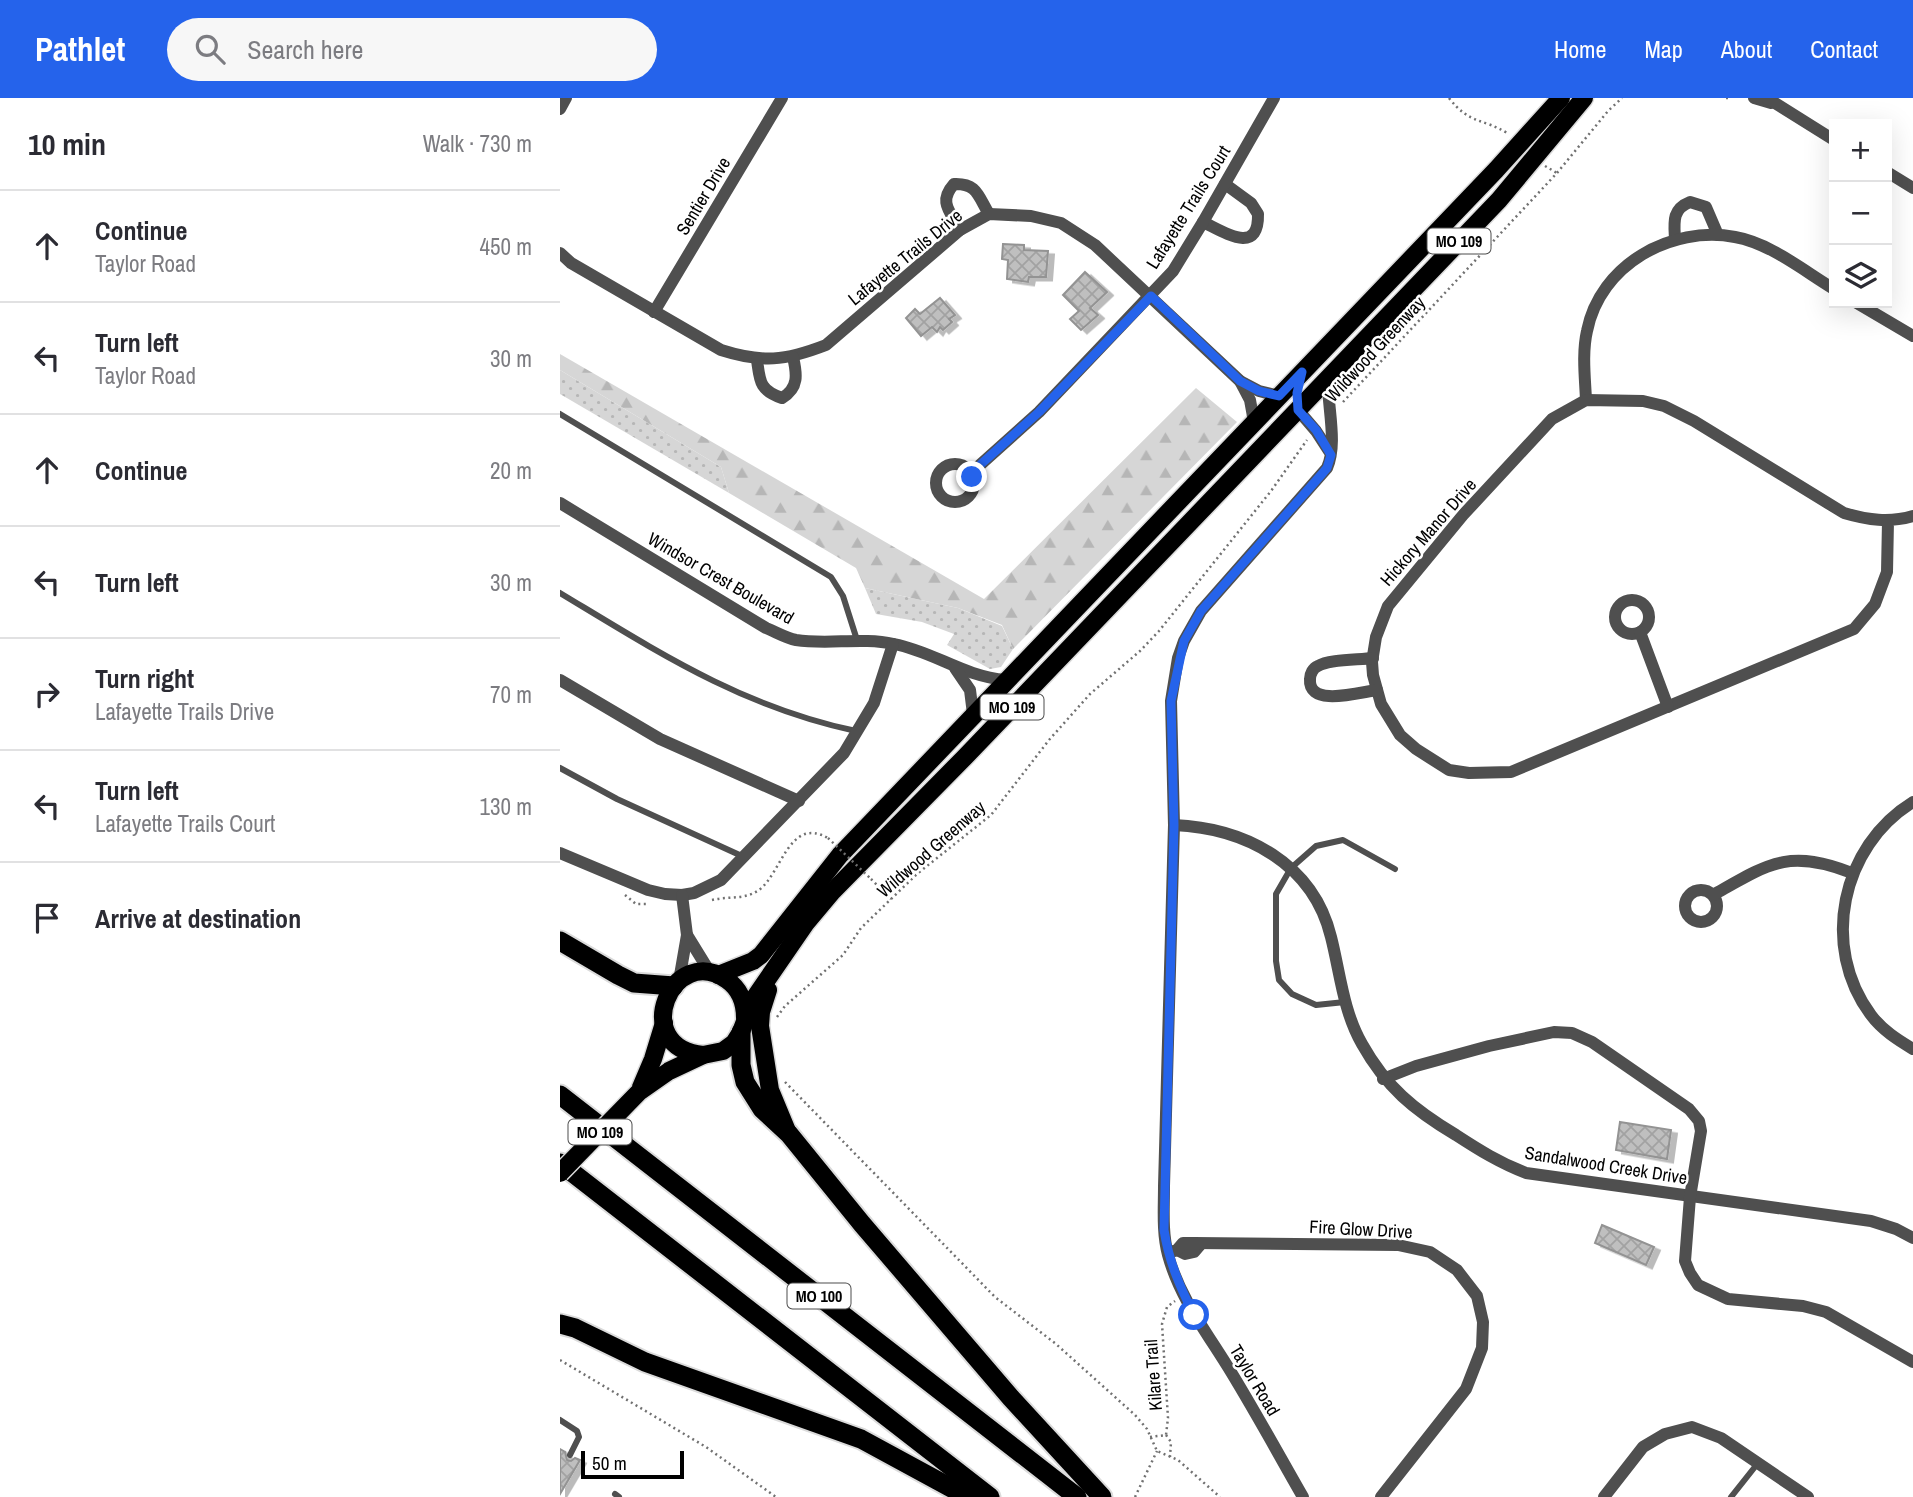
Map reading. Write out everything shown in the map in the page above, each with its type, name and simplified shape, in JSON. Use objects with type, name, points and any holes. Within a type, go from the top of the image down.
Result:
[{"type":"highway","points":[[560,941],[634,983],[676,983]]},
{"type":"highway","points":[[743,1025],[741,1065],[745,1083],[762,1109],[789,1135],[993,1377],[1102,1497]]},
{"type":"highway","name":"MO 100","points":[[560,1095],[1077,1497]]},
{"type":"highway","name":"MO 100","points":[[560,1163],[990,1497]]},
{"type":"highway","points":[[560,1324],[575,1328],[645,1362],[862,1439],[968,1497]]},
{"type":"main road","name":"MO 109","points":[[639,1091],[664,1023],[664,1003],[676,983],[691,975],[715,974],[752,961],[761,955],[840,855],[1530,134],[1561,98]]},
{"type":"main road","name":"MO 109","points":[[560,1173],[639,1091],[669,1071],[703,1055],[723,1051],[734,1043],[753,1000],[806,923],[832,892],[947,776],[1499,200],[1584,98]]},
{"type":"main road","points":[[1298,410],[1297,393],[1302,372]]},
{"type":"main road","points":[[774,971],[761,1012],[760,1026],[770,1090],[789,1135]]},
{"type":"main road","points":[[715,974],[730,982],[739,992],[744,1005],[743,1025]]},
{"type":"main road","points":[[664,1023],[669,1036],[678,1046],[690,1053],[703,1055]]},
{"type":"street","points":[[560,109],[566,98]]},
{"type":"street","name":"Sentier Drive","points":[[654,312],[782,98]]},
{"type":"street","name":"Lafayette Trails Court","points":[[971,473],[1039,412],[1173,271],[1274,98]]},
{"type":"street","points":[[1754,98],[1769,100],[1829,138]]},
{"type":"street","points":[[1892,175],[1913,188]]},
{"type":"street","points":[[960,230],[945,202],[946,193],[954,184],[965,183],[973,187],[989,214]]},
{"type":"street","points":[[1203,222],[1238,239],[1250,237],[1256,231],[1258,214],[1254,207],[1225,184]]},
{"type":"street","points":[[1675,239],[1675,215],[1678,209],[1690,202],[1706,207],[1718,235]]},
{"type":"street","name":"Lafayette Trails Drive","points":[[560,253],[721,350],[757,360],[793,357],[826,345],[960,230],[989,214],[1031,216],[1061,223],[1095,245],[1240,381],[1259,391],[1279,396]]},
{"type":"street","points":[[1829,286],[1766,248],[1736,237],[1718,235],[1675,239],[1634,259],[1617,272],[1604,291],[1587,327],[1584,347],[1586,400],[1643,401],[1664,406],[1694,421],[1844,513],[1864,519],[1888,521],[1913,516]]},
{"type":"street","points":[[1865,308],[1913,336]]},
{"type":"street","points":[[757,360],[762,386],[770,394],[782,398],[790,393],[796,384],[793,357]]},
{"type":"street","points":[[1328,378],[1331,455]]},
{"type":"street","name":"Lafayette Trails Drive","points":[[1240,381],[1250,400],[1254,422]]},
{"type":"street","name":"Hickory Manor Drive","points":[[1586,400],[1552,419],[1464,515],[1388,606],[1376,637],[1373,675],[1381,704],[1400,735],[1433,762],[1448,770],[1469,774],[1511,772],[1854,629],[1875,604],[1886,572],[1888,521]]},
{"type":"street","points":[[1298,410],[1316,430],[1331,455]]},
{"type":"street","name":"Taylor Road","points":[[1303,1497],[1230,1370],[1194,1315],[1177,1280],[1172,1252],[1164,1230],[1174,825],[1171,701],[1184,641],[1214,596],[1327,468],[1331,455]]},
{"type":"street","name":"Windsor Crest Boulevard","points":[[560,503],[766,628],[796,640],[857,640],[893,644],[936,657],[983,678],[1006,680]]},
{"type":"street","points":[[1640,632],[1668,707]]},
{"type":"street","points":[[560,853],[649,890],[682,895],[722,880],[844,752],[874,703],[893,644]]},
{"type":"street","points":[[1373,658],[1321,664],[1312,672],[1310,682],[1315,693],[1326,697],[1377,690]]},
{"type":"street","points":[[955,667],[970,691],[974,714]]},
{"type":"street","points":[[560,680],[660,739],[799,801]]},
{"type":"street","points":[[1913,802],[1896,812],[1866,846],[1852,873],[1844,906],[1843,929],[1849,973],[1871,1016],[1883,1029],[1913,1049]]},
{"type":"street","name":"Sandalwood Creek Drive","points":[[1174,825],[1229,833],[1253,841],[1291,869],[1316,900],[1325,917],[1345,1002],[1355,1031],[1383,1079],[1417,1111],[1505,1165],[1526,1173],[1871,1221],[1913,1238]]},
{"type":"street","points":[[1713,895],[1758,870],[1782,861],[1811,860],[1852,873]]},
{"type":"street","points":[[676,983],[687,935],[682,895]]},
{"type":"street","points":[[687,935],[715,974]]},
{"type":"street","points":[[1383,1079],[1416,1066],[1489,1046],[1555,1032],[1583,1037],[1695,1114],[1701,1131],[1690,1197],[1685,1261],[1698,1284],[1728,1299],[1803,1306],[1826,1312],[1913,1362]]},
{"type":"street","name":"Fire Glow Drive","points":[[1172,1252],[1183,1244],[1235,1242],[1398,1245],[1430,1252],[1457,1270],[1477,1296],[1483,1322],[1482,1348],[1466,1389],[1381,1497]]},
{"type":"street","points":[[1604,1497],[1643,1447],[1665,1434],[1692,1427],[1721,1438],[1808,1497]]},
{"type":"lane","points":[[560,414],[831,577],[843,596],[857,640]]},
{"type":"lane","points":[[560,593],[725,689],[792,715],[858,732]]},
{"type":"lane","points":[[560,768],[595,789],[746,857]]},
{"type":"lane","points":[[1345,1002],[1316,1005],[1292,995],[1279,980],[1276,961],[1276,894],[1291,869],[1316,846],[1343,840],[1395,869]]},
{"type":"lane","points":[[560,1420],[577,1430],[579,1437],[570,1455]]},
{"type":"lane","points":[[1731,1497],[1758,1463]]},
{"type":"path","points":[[1449,98],[1457,109],[1473,120],[1510,135]]},
{"type":"path","name":"Wildwood Greenway","points":[[1329,416],[1558,173],[1608,111],[1622,98]]},
{"type":"path","points":[[1545,166],[1558,173]]},
{"type":"path","name":"Wildwood Greenway","points":[[776,1025],[785,1006],[843,956],[861,928],[925,867],[991,815],[1049,740],[1090,694],[1159,631],[1316,430]]},
{"type":"path","points":[[704,902],[750,895],[758,891],[776,869],[789,846],[800,836],[817,833],[828,838],[891,899]]},
{"type":"path","points":[[784,1080],[995,1297],[1056,1343],[1135,1415],[1157,1451],[1178,1460],[1220,1497]]},
{"type":"path","name":"Kilare Trail","points":[[1150,1437],[1166,1435],[1168,1418],[1162,1324],[1167,1307],[1173,1302]]},
{"type":"path","points":[[560,1360],[706,1447],[776,1497]]},
{"type":"path","points":[[1166,1435],[1171,1442],[1170,1457]]},
{"type":"path","points":[[1135,1497],[1157,1451]]},
{"type":"green space","points":[[560,354],[984,599],[1196,388],[1237,422],[1013,649],[1002,625],[958,608],[865,588],[856,568],[729,493],[721,467],[560,370]]},
{"type":"green space","points":[[560,370],[721,467],[729,493],[560,394]]},
{"type":"green space","points":[[865,588],[958,608],[1002,626],[1013,649],[1001,667],[990,669],[947,645],[954,634],[922,622],[876,614]]},
{"type":"building","points":[[1003,244],[1024,245],[1024,250],[1048,251],[1046,277],[1029,277],[1028,282],[1007,279],[1008,260],[1002,259]]},
{"type":"building","points":[[1085,272],[1107,292],[1090,308],[1098,315],[1081,330],[1070,319],[1079,311],[1063,295]]},
{"type":"building","points":[[940,298],[955,315],[949,319],[952,322],[943,330],[940,327],[937,332],[932,327],[921,336],[906,318],[915,309],[920,314]]},
{"type":"building","points":[[1620,1122],[1671,1130],[1667,1159],[1616,1150]]},
{"type":"building","points":[[1602,1225],[1654,1247],[1646,1265],[1595,1243]]},
{"type":"building","points":[[560,1449],[565,1452],[567,1460],[580,1460],[560,1494]]},
{"type":"route","points":[[972,477],[971,473],[1039,412],[1151,296],[1240,381],[1259,391],[1279,396],[1302,372],[1297,393],[1298,410],[1316,430],[1331,455],[1327,468],[1201,611],[1184,641],[1173,683],[1171,701],[1174,825],[1164,1230],[1177,1280],[1194,1315]]}]
